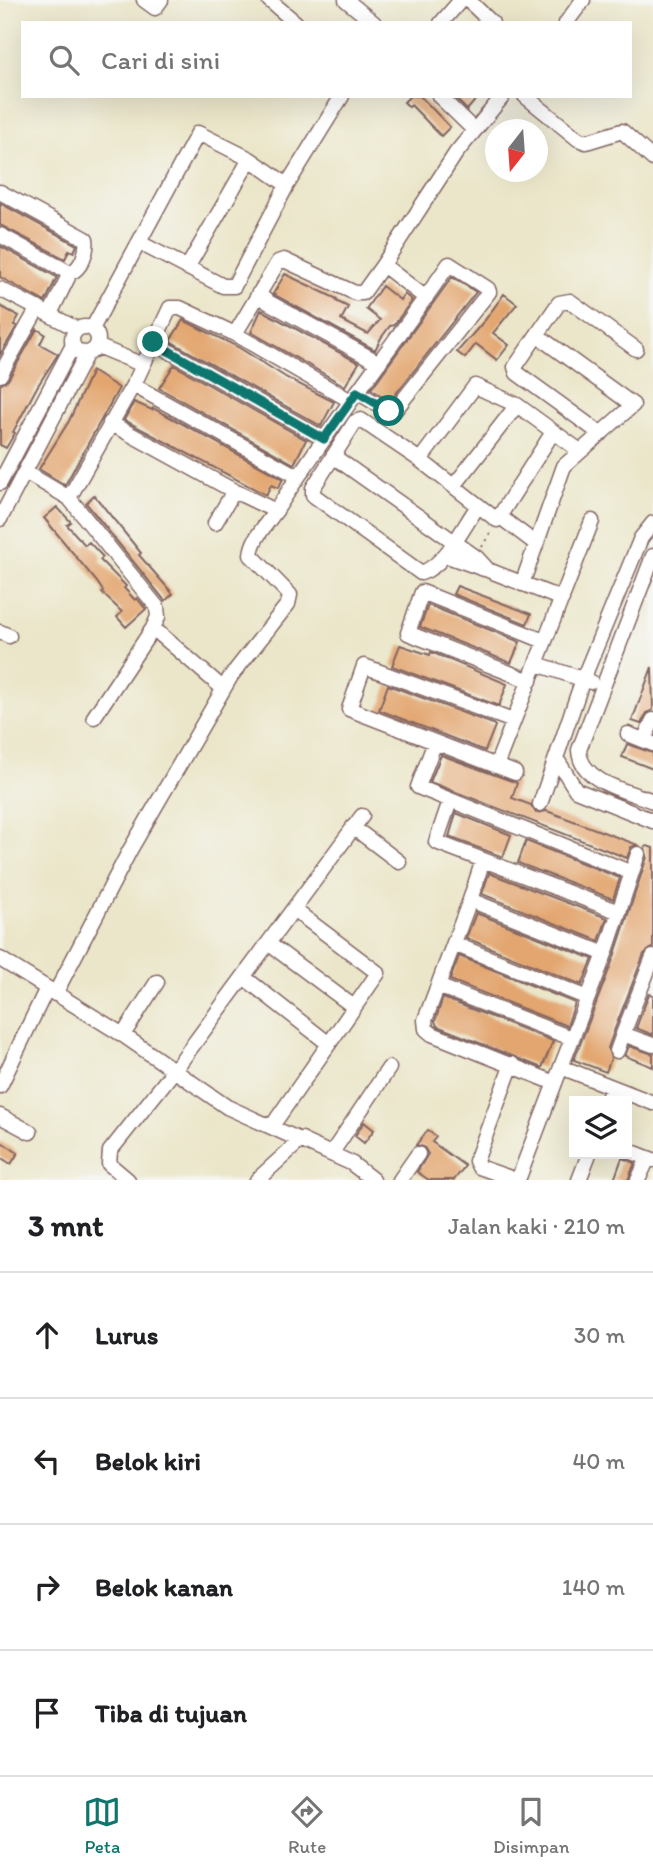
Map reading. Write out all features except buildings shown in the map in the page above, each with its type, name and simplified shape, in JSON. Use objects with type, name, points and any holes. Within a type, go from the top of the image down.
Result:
[{"type":"street","points":[[144,0],[155,8],[162,0]]},
{"type":"street","points":[[270,0],[294,21]]},
{"type":"street","points":[[346,0],[372,21]]},
{"type":"street","points":[[443,21],[461,0]]},
{"type":"street","points":[[468,0],[490,21]]},
{"type":"street","points":[[567,21],[583,0]]},
{"type":"street","points":[[140,243],[223,286],[234,286],[286,185],[341,98]]},
{"type":"street","points":[[441,98],[474,130]]},
{"type":"street","points":[[234,334],[263,298],[278,262],[284,260],[359,294],[363,293],[456,153],[501,98]]},
{"type":"street","points":[[527,98],[578,139],[586,142],[622,131],[653,159]]},
{"type":"street","points":[[92,329],[198,133],[250,159],[286,185]]},
{"type":"street","points":[[187,268],[250,159]]},
{"type":"street","points":[[0,192],[86,239],[87,246],[76,270],[70,273],[0,374]]},
{"type":"street","points":[[0,235],[70,273]]},
{"type":"street","points":[[0,1086],[130,849],[231,676],[288,604],[290,596],[251,555],[253,546],[297,476],[354,396],[451,264],[489,292],[395,411],[354,396],[234,334],[174,307],[170,308],[133,385],[69,498]]},
{"type":"street","points":[[383,265],[426,298]]},
{"type":"street","points":[[0,289],[77,329]]},
{"type":"street","points":[[263,298],[379,363]]},
{"type":"street","points":[[601,434],[515,371],[515,367],[559,303],[564,301],[570,302],[636,349]]},
{"type":"street","points":[[0,483],[73,345],[72,338],[77,329],[92,329],[97,334],[92,349],[0,519]]},
{"type":"street","points":[[522,584],[564,466],[632,407],[633,403],[538,336]]},
{"type":"street","points":[[153,342],[324,439]]},
{"type":"street","points":[[73,345],[76,349],[92,349],[143,365]]},
{"type":"street","points":[[133,385],[297,476]]},
{"type":"street","points":[[419,460],[475,386],[517,405],[580,451]]},
{"type":"street","points":[[454,486],[517,405]]},
{"type":"street","points":[[478,506],[453,541],[447,556],[428,570],[418,573],[313,495],[313,488],[355,422],[361,420],[419,460],[478,506],[536,543]]},
{"type":"street","points":[[110,423],[276,511]]},
{"type":"street","points":[[92,454],[127,432]]},
{"type":"street","points":[[498,518],[553,432]]},
{"type":"street","points":[[333,456],[477,558],[488,570]]},
{"type":"street","points":[[25,472],[69,498],[157,607],[158,617],[153,628],[94,717]]},
{"type":"street","points":[[215,523],[234,491]]},
{"type":"street","points":[[496,766],[592,521]]},
{"type":"street","points":[[653,523],[641,538],[592,683],[579,750],[582,766],[592,776],[653,801]]},
{"type":"street","points":[[447,556],[562,599]]},
{"type":"street","points":[[540,804],[556,758],[653,556]]},
{"type":"street","points":[[530,681],[408,633],[411,623],[422,592],[544,641]]},
{"type":"street","points":[[153,628],[219,685]]},
{"type":"street","points":[[537,664],[592,683]]},
{"type":"street","points":[[513,721],[364,666],[349,709],[515,773]]},
{"type":"street","points":[[628,734],[649,742],[653,720]]},
{"type":"street","points":[[435,743],[418,787],[632,873]]},
{"type":"street","points":[[556,758],[576,790]]},
{"type":"street","points":[[548,780],[653,821]]},
{"type":"street","points":[[450,801],[436,842],[619,912]]},
{"type":"street","points":[[124,1179],[109,1164],[110,1151],[173,1072],[358,821],[399,862]]},
{"type":"street","points":[[512,1064],[476,1161],[479,1167],[517,1180],[605,954],[638,854]]},
{"type":"street","points":[[483,860],[425,1020],[426,1029],[432,1034],[555,1083]]},
{"type":"street","points":[[470,900],[605,954]]},
{"type":"street","points":[[272,1126],[378,973],[301,915]]},
{"type":"street","points":[[454,944],[588,998]]},
{"type":"street","points":[[276,949],[354,1007]]},
{"type":"street","points":[[617,1051],[647,988],[653,957]]},
{"type":"street","points":[[0,959],[123,1035],[226,1107],[351,1163],[373,1180]]},
{"type":"street","points":[[123,1035],[157,982]]},
{"type":"street","points":[[250,982],[329,1044]]},
{"type":"street","points":[[438,986],[571,1038]]},
{"type":"street","points":[[623,1034],[653,1045]]},
{"type":"street","points":[[561,1067],[653,1103]]},
{"type":"street","points":[[331,1154],[389,1068]]},
{"type":"street","points":[[609,1096],[612,1087]]},
{"type":"street","points":[[0,1116],[30,1132]]},
{"type":"street","points":[[257,1180],[302,1139]]},
{"type":"street","points":[[632,1152],[650,1159],[638,1180]]},
{"type":"street","points":[[400,1180],[418,1154]]},
{"type":"street","points":[[579,1180],[587,1159]]},
{"type":"path","points":[[477,558],[498,518]]},
{"type":"route","points":[[153,342],[324,439],[357,392],[389,411]]}]
